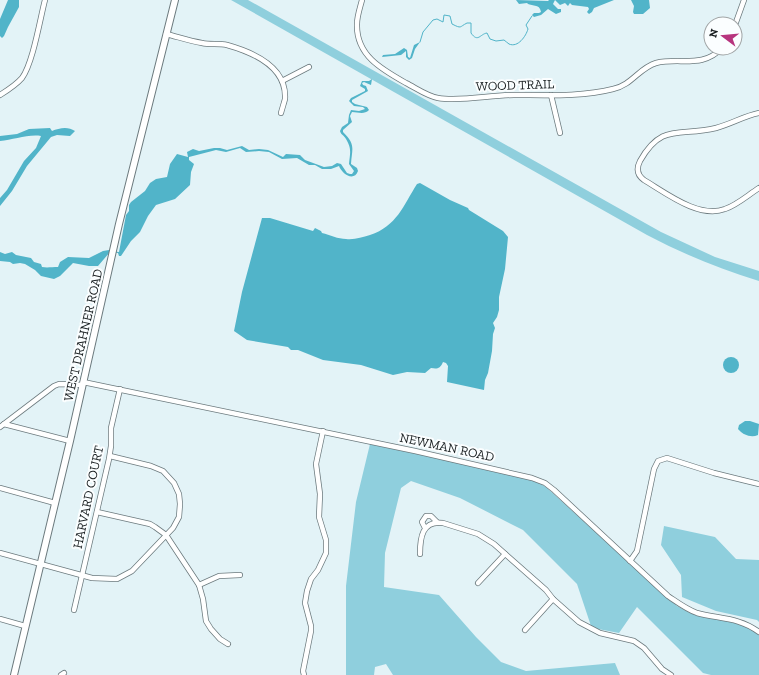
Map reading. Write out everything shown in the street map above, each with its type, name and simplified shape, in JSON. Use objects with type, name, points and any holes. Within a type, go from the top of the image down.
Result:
[{"type":"street","points":[[0,95],[14,87],[23,77],[29,66],[45,0]]},
{"type":"street","name":"WEST DRAHNER ROAD","points":[[14,675],[70,441],[119,224],[174,0]]},
{"type":"street","name":"WOOD TRAIL","points":[[362,0],[357,24],[358,37],[362,49],[371,60],[384,71],[424,93],[438,98],[451,99],[495,95],[593,93],[614,89],[628,83],[645,68],[655,64],[664,62],[701,60],[712,56]]},
{"type":"street","points":[[738,16],[744,0]]},
{"type":"street","points":[[166,34],[202,43],[225,45],[257,56],[268,63],[282,81],[285,99],[281,113]]},
{"type":"street","points":[[282,81],[309,68]]},
{"type":"street","points":[[551,95],[560,133]]},
{"type":"street","points":[[759,113],[748,115],[716,128],[677,132],[664,135],[649,147],[637,168],[639,175],[644,180],[693,208],[705,211],[718,211],[730,208],[759,188]]},
{"type":"street","name":"NEWMAN ROAD","points":[[0,427],[54,386],[59,384],[83,384],[120,389],[322,431],[532,478],[545,483],[554,490],[668,596],[688,609],[707,615],[740,621],[759,632]]},
{"type":"street","name":"HARVARD COURT","points":[[74,610],[110,456],[111,428],[120,389]]},
{"type":"street","points":[[4,424],[70,441]]},
{"type":"street","points":[[304,675],[303,672],[311,631],[305,603],[307,591],[311,579],[318,570],[326,553],[326,540],[319,517],[320,494],[316,464],[322,431]]},
{"type":"street","points":[[0,553],[82,575],[105,579],[117,578],[132,571],[173,528],[179,517],[179,494],[174,483],[163,471],[151,466],[110,456]]},
{"type":"street","points":[[630,561],[637,551],[654,470],[658,461],[661,459],[673,459],[714,473],[759,484]]},
{"type":"street","points":[[0,488],[55,503]]},
{"type":"street","points":[[97,512],[150,524],[166,536],[199,586],[203,599],[206,621],[211,630],[220,639],[228,644]]},
{"type":"street","points":[[425,528],[422,522],[426,516],[431,516],[437,522]]},
{"type":"street","points":[[420,554],[422,537],[425,528],[432,523],[437,522],[478,534],[494,544],[546,590],[553,599],[585,626],[608,636],[634,641],[648,652],[657,664],[671,675]]},
{"type":"street","points":[[478,583],[505,554]]},
{"type":"street","points":[[199,586],[219,576],[240,575]]},
{"type":"street","points":[[525,630],[553,599]]},
{"type":"street","points":[[0,619],[25,626]]},
{"type":"shaded area","points":[[8,0],[19,0],[19,7],[2,38],[0,36],[0,19]]},
{"type":"shaded area","points":[[231,0],[248,0],[661,232],[715,257],[759,271],[759,281],[702,261],[647,235]]},
{"type":"shaded area","points":[[516,0],[555,0],[553,4],[558,9],[561,9],[561,12],[556,14],[548,9],[541,15],[534,17],[532,15],[534,13],[541,12],[539,7],[527,3],[519,4]]},
{"type":"shaded area","points":[[555,0],[614,0],[594,8],[589,14],[587,12],[589,9],[588,7],[572,5],[570,3],[568,6],[565,3],[560,5]]},
{"type":"shaded area","points":[[631,0],[649,0],[650,8],[643,14],[634,14],[634,6]]},
{"type":"shaded area","points":[[420,42],[415,49],[412,58],[409,60],[406,57],[406,51],[401,55],[382,57],[383,55],[395,54],[404,48],[407,50],[408,57],[410,58],[414,45]]},
{"type":"shaded area","points":[[372,79],[371,85],[364,82],[362,83],[366,86],[368,91],[352,100],[355,104],[367,107],[369,110],[363,113],[352,112],[350,116],[352,122],[343,130],[352,144],[351,164],[357,168],[358,171],[354,176],[348,176],[345,174],[339,166],[331,169],[322,169],[315,165],[309,165],[297,158],[282,159],[269,152],[246,152],[240,148],[226,152],[216,150],[189,157],[189,160],[194,164],[191,172],[190,185],[175,199],[156,205],[148,216],[140,232],[131,241],[121,256],[119,256],[118,253],[110,252],[98,266],[73,263],[60,276],[54,279],[41,276],[25,264],[13,264],[10,262],[0,261],[0,252],[5,254],[12,252],[16,255],[31,258],[34,262],[41,264],[42,267],[58,267],[60,262],[68,257],[89,258],[103,251],[109,250],[119,252],[126,215],[129,211],[129,205],[131,202],[145,191],[150,183],[156,179],[167,177],[170,164],[177,154],[188,157],[187,152],[193,149],[199,151],[214,148],[227,150],[242,146],[249,150],[268,150],[283,157],[286,154],[300,155],[305,160],[324,167],[332,166],[337,163],[341,164],[347,173],[352,174],[354,171],[349,164],[349,146],[340,131],[342,127],[348,123],[351,110],[359,111],[365,109],[363,107],[354,106],[349,101],[351,98],[365,91],[365,89],[360,86],[362,81],[369,81]]},
{"type":"shaded area","points":[[50,128],[52,131],[69,128],[75,131],[70,136],[57,135],[51,137],[27,166],[12,191],[0,206],[0,198],[7,190],[24,161],[36,148],[41,136],[31,136],[0,141],[0,136],[17,134],[29,129]]},
{"type":"shaded area","points":[[420,183],[450,200],[468,208],[503,231],[508,237],[505,269],[499,297],[499,310],[493,323],[495,328],[493,334],[492,351],[484,390],[447,382],[448,366],[443,362],[439,367],[431,368],[425,373],[407,372],[393,375],[361,365],[323,360],[298,350],[291,350],[288,347],[247,340],[234,331],[242,292],[262,218],[270,218],[313,231],[315,228],[322,233],[340,238],[358,238],[379,231],[393,221],[417,184]]},
{"type":"shaded area","points":[[731,357],[737,359],[739,365],[737,371],[731,373],[725,371],[723,365],[725,359]]},
{"type":"shaded area","points":[[745,421],[759,424],[758,435],[747,435],[738,429],[739,425]]},
{"type":"shaded area","points":[[370,444],[520,476],[533,480],[546,487],[677,606],[690,613],[747,626],[759,634],[759,675],[711,675],[703,673],[637,607],[619,633],[598,629],[591,626],[577,584],[523,530],[460,498],[411,481],[401,488],[385,553],[384,587],[439,595],[476,637],[501,662],[526,671],[615,663],[620,675],[393,675],[386,664],[375,667],[374,675],[346,675],[346,586],[356,502]]},
{"type":"shaded area","points":[[664,526],[715,537],[736,559],[759,560],[759,622],[757,620],[716,611],[682,597],[681,575],[661,545]]},
{"type":"waterway","points":[[420,42],[423,32],[433,20],[437,19],[443,22],[444,15],[450,16],[452,24],[457,27],[471,23],[471,33],[477,38],[487,33],[490,39],[496,41],[504,40],[512,45],[521,41],[528,29],[526,25],[532,16]]}]
